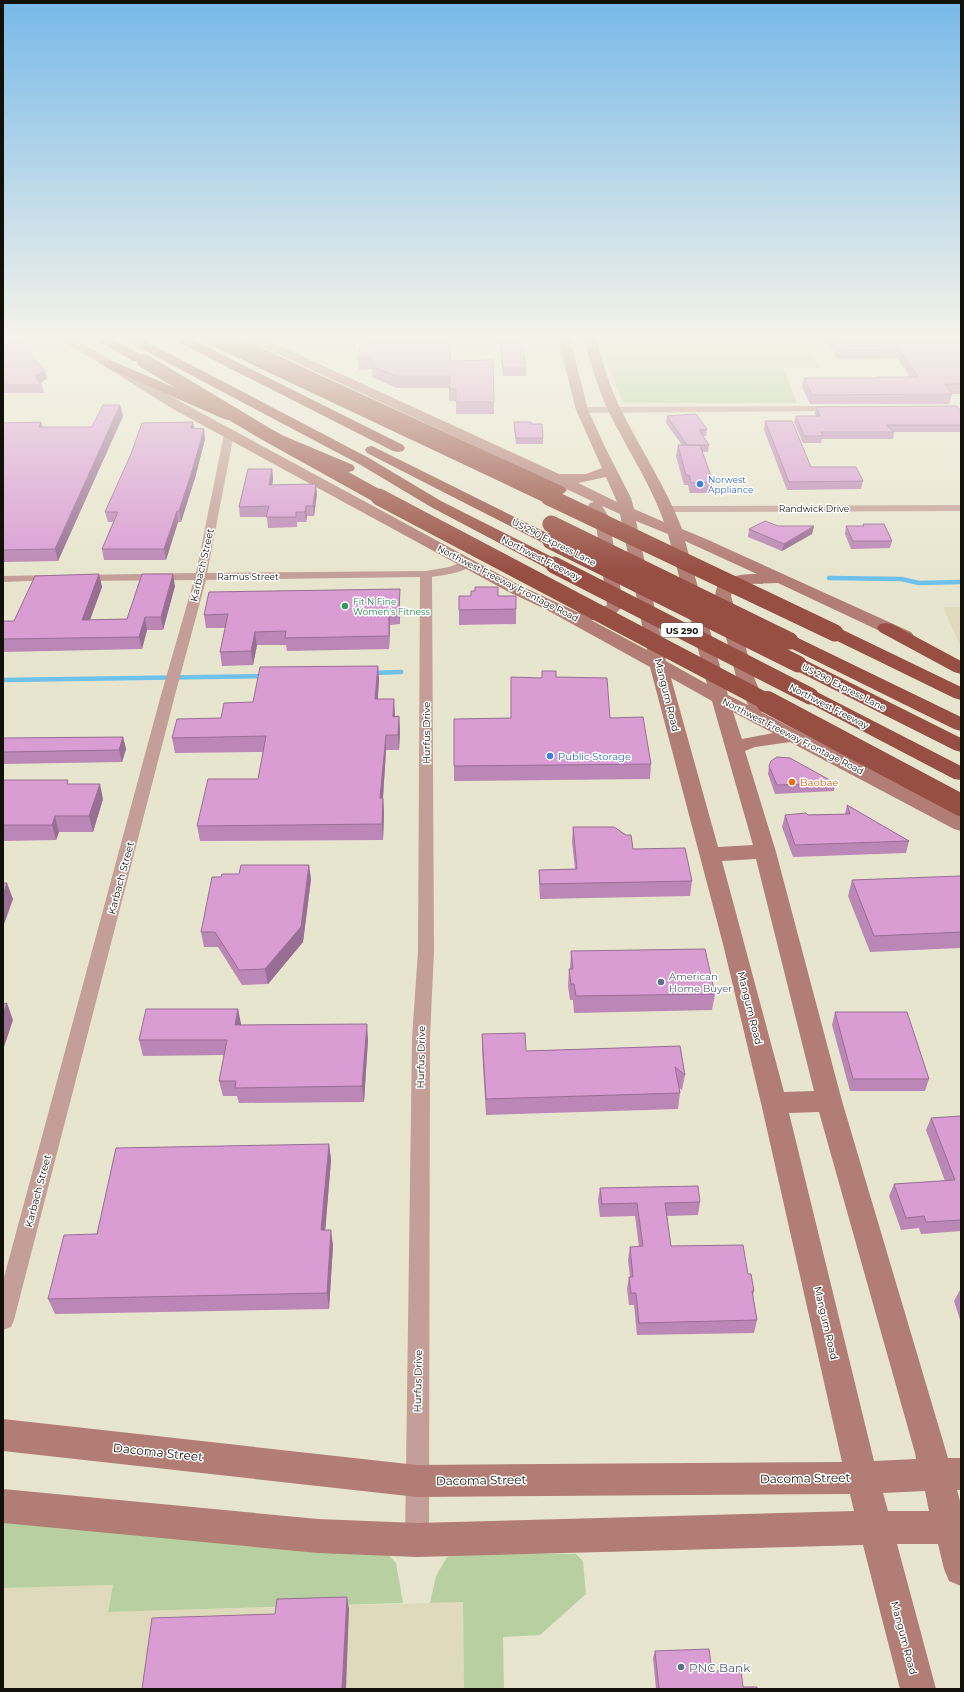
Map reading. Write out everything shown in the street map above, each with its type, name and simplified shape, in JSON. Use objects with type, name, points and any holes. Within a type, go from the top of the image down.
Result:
[{"type":"highway","points":[[225,414],[392,487],[436,504]]},
{"type":"highway","points":[[233,414],[363,490],[961,805]]},
{"type":"highway","name":"Northwest Freeway","points":[[275,414],[364,461],[436,504],[961,774]]},
{"type":"highway","name":"US 290 Express Lane","points":[[312,414],[546,527],[798,664],[961,746]]},
{"type":"highway","points":[[331,414],[440,469]]},
{"type":"highway","points":[[354,414],[400,442],[408,451]]},
{"type":"highway","points":[[372,414],[961,694]]},
{"type":"highway","points":[[401,414],[558,484],[961,682]]},
{"type":"highway","points":[[546,527],[790,641],[961,725]]},
{"type":"highway","points":[[886,628],[961,668]]},
{"type":"main road","name":"Northwest Freeway Frontage Road","points":[[192,414],[513,588],[553,606],[720,698],[961,824]]},
{"type":"main road","points":[[411,414],[558,484],[587,494],[701,542],[778,579],[961,662]]},
{"type":"main road","name":"Mangum Road","points":[[584,414],[599,449],[624,498],[658,664],[734,944],[774,1103],[862,1477],[918,1689]]},
{"type":"main road","points":[[617,414],[668,509],[675,532],[679,552],[720,698],[765,852],[829,1101],[949,1475],[961,1569]]},
{"type":"main road","points":[[558,484],[568,480],[586,479],[610,470]]},
{"type":"main road","points":[[553,606],[583,614],[602,615],[611,611],[615,604],[602,517],[587,494]]},
{"type":"main road","points":[[772,724],[756,704],[746,680],[723,596],[724,587],[732,582],[751,578],[778,579]]},
{"type":"main road","points":[[735,748],[752,742],[795,736]]},
{"type":"main road","points":[[710,854],[765,852]]},
{"type":"main road","points":[[774,1103],[829,1101]]},
{"type":"main road","name":"Dacoma Street","points":[[3,1435],[417,1481],[949,1475]]},
{"type":"main road","points":[[3,1506],[318,1536],[417,1540],[875,1527],[955,1527]]},
{"type":"street","name":"Karbach Street","points":[[3,1320],[89,1003],[158,740],[175,667],[201,576],[229,434]]},
{"type":"street","name":"Randwick Drive","points":[[668,509],[961,508]]},
{"type":"street","name":"Ramus Street","points":[[3,579],[426,574],[452,570],[468,563]]},
{"type":"street","name":"Hurfus Drive","points":[[417,1540],[421,1038],[426,951],[426,574]]},
{"type":"shaded area","points":[[943,607],[961,607],[961,645],[960,645]]},
{"type":"shaded area","points":[[113,1585],[108,1612],[463,1602],[464,1689],[3,1689],[3,1588]]},
{"type":"green space","points":[[3,1519],[387,1553],[396,1563],[403,1603],[108,1612],[113,1585],[3,1588]]},
{"type":"green space","points":[[463,1553],[576,1554],[583,1561],[586,1594],[540,1635],[503,1637],[504,1689],[464,1689],[463,1602],[430,1603],[436,1576],[447,1557]]},
{"type":"building","points":[[99,414],[116,414],[55,549],[3,550],[3,423],[41,422],[39,427],[92,427]]},
{"type":"building","points":[[696,414],[707,429],[699,430],[709,445],[687,445],[667,416]]},
{"type":"building","points":[[819,414],[961,414],[961,425],[886,425],[894,432],[821,432],[823,436],[804,436],[796,416],[820,416]]},
{"type":"building","points":[[765,421],[792,421],[811,467],[856,467],[863,481],[789,482]]},
{"type":"building","points":[[193,422],[191,428],[204,429],[179,511],[177,511],[164,549],[102,549],[118,512],[105,512],[131,454],[142,423]]},
{"type":"building","points":[[514,422],[531,422],[531,424],[542,424],[543,438],[516,438]]},
{"type":"building","points":[[678,445],[700,445],[713,482],[691,483],[689,475],[686,475]]},
{"type":"building","points":[[248,469],[272,469],[269,485],[316,484],[313,506],[306,506],[305,512],[296,512],[296,517],[266,517],[269,506],[239,507]]},
{"type":"building","points":[[765,521],[778,526],[814,526],[784,544],[749,529]]},
{"type":"building","points":[[863,524],[884,524],[892,541],[853,541],[846,526],[864,526]]},
{"type":"building","points":[[99,574],[82,620],[127,619],[142,574],[173,574],[161,617],[145,617],[139,637],[3,639],[3,621],[14,621],[35,576]]},
{"type":"building","points":[[475,587],[498,587],[498,596],[516,596],[516,609],[459,610],[459,596],[471,596],[471,591],[475,591]]},
{"type":"building","points":[[400,589],[399,611],[389,611],[389,636],[285,638],[286,631],[255,632],[251,651],[220,652],[228,614],[204,615],[209,592]]},
{"type":"building","points":[[378,666],[375,699],[394,699],[393,717],[399,716],[398,735],[386,735],[380,798],[383,798],[382,824],[197,826],[208,779],[258,779],[266,736],[172,738],[177,719],[221,718],[224,703],[253,702],[260,667]]},
{"type":"building","points":[[542,671],[556,671],[556,677],[607,678],[610,718],[643,717],[651,764],[454,766],[454,719],[511,718],[511,677],[542,678]]},
{"type":"building","points":[[123,737],[119,750],[3,752],[3,738]]},
{"type":"building","points":[[777,757],[790,758],[835,783],[777,785],[769,766],[771,761]]},
{"type":"building","points":[[3,780],[68,780],[67,784],[100,784],[89,816],[55,816],[52,825],[3,825]]},
{"type":"building","points":[[847,805],[909,841],[795,845],[785,815],[806,813],[808,815],[850,814]]},
{"type":"building","points":[[573,827],[614,827],[626,835],[631,835],[633,849],[685,848],[692,881],[540,884],[539,870],[577,869]]},
{"type":"building","points":[[241,865],[309,865],[301,927],[265,969],[239,970],[215,932],[201,932],[212,877],[221,877],[222,874],[239,874]]},
{"type":"building","points":[[960,876],[961,932],[874,936],[852,880]]},
{"type":"building","points":[[3,883],[7,883],[3,895]]},
{"type":"building","points":[[705,949],[715,994],[576,996],[574,984],[571,984],[569,969],[573,969],[571,951]]},
{"type":"building","points":[[7,1003],[3,1014],[3,1004]]},
{"type":"building","points":[[146,1009],[238,1009],[235,1025],[367,1024],[362,1086],[235,1088],[236,1081],[219,1081],[227,1040],[139,1040]]},
{"type":"building","points":[[835,1012],[907,1012],[929,1079],[853,1079]]},
{"type":"building","points":[[525,1033],[526,1051],[680,1046],[685,1075],[675,1067],[680,1093],[486,1099],[482,1034]]},
{"type":"building","points":[[961,1116],[961,1220],[926,1222],[924,1216],[906,1218],[894,1184],[955,1180],[931,1118]]},
{"type":"building","points":[[329,1144],[321,1230],[331,1230],[327,1293],[48,1299],[64,1235],[97,1234],[116,1148]]},
{"type":"building","points":[[698,1186],[700,1202],[665,1203],[671,1246],[743,1245],[748,1274],[751,1274],[754,1291],[752,1291],[757,1320],[639,1323],[636,1293],[631,1293],[629,1277],[633,1277],[630,1247],[643,1246],[637,1203],[602,1204],[600,1188]]},
{"type":"building","points":[[347,1597],[342,1689],[142,1689],[152,1618],[275,1614],[277,1599]]},
{"type":"building","name":"PNC Bank","points":[[709,1649],[712,1671],[741,1670],[743,1687],[757,1687],[757,1689],[659,1689],[655,1651]]},
{"type":"waterway","points":[[829,578],[901,579],[919,583],[961,582]]},
{"type":"waterway","points":[[371,673],[401,672]]},
{"type":"waterway","points":[[3,680],[265,676]]},
{"type":"place","name":"Norwest Appliance","points":[[700,484]]},
{"type":"place","name":"Fit N Fine Women's Fitness","points":[[345,606]]},
{"type":"place","name":"Public Storage","points":[[550,756]]},
{"type":"place","name":"Baobae","points":[[792,782]]},
{"type":"place","name":"American Home Buyer","points":[[661,982]]},
{"type":"place","name":"PNC Bank","points":[[681,1667]]}]
